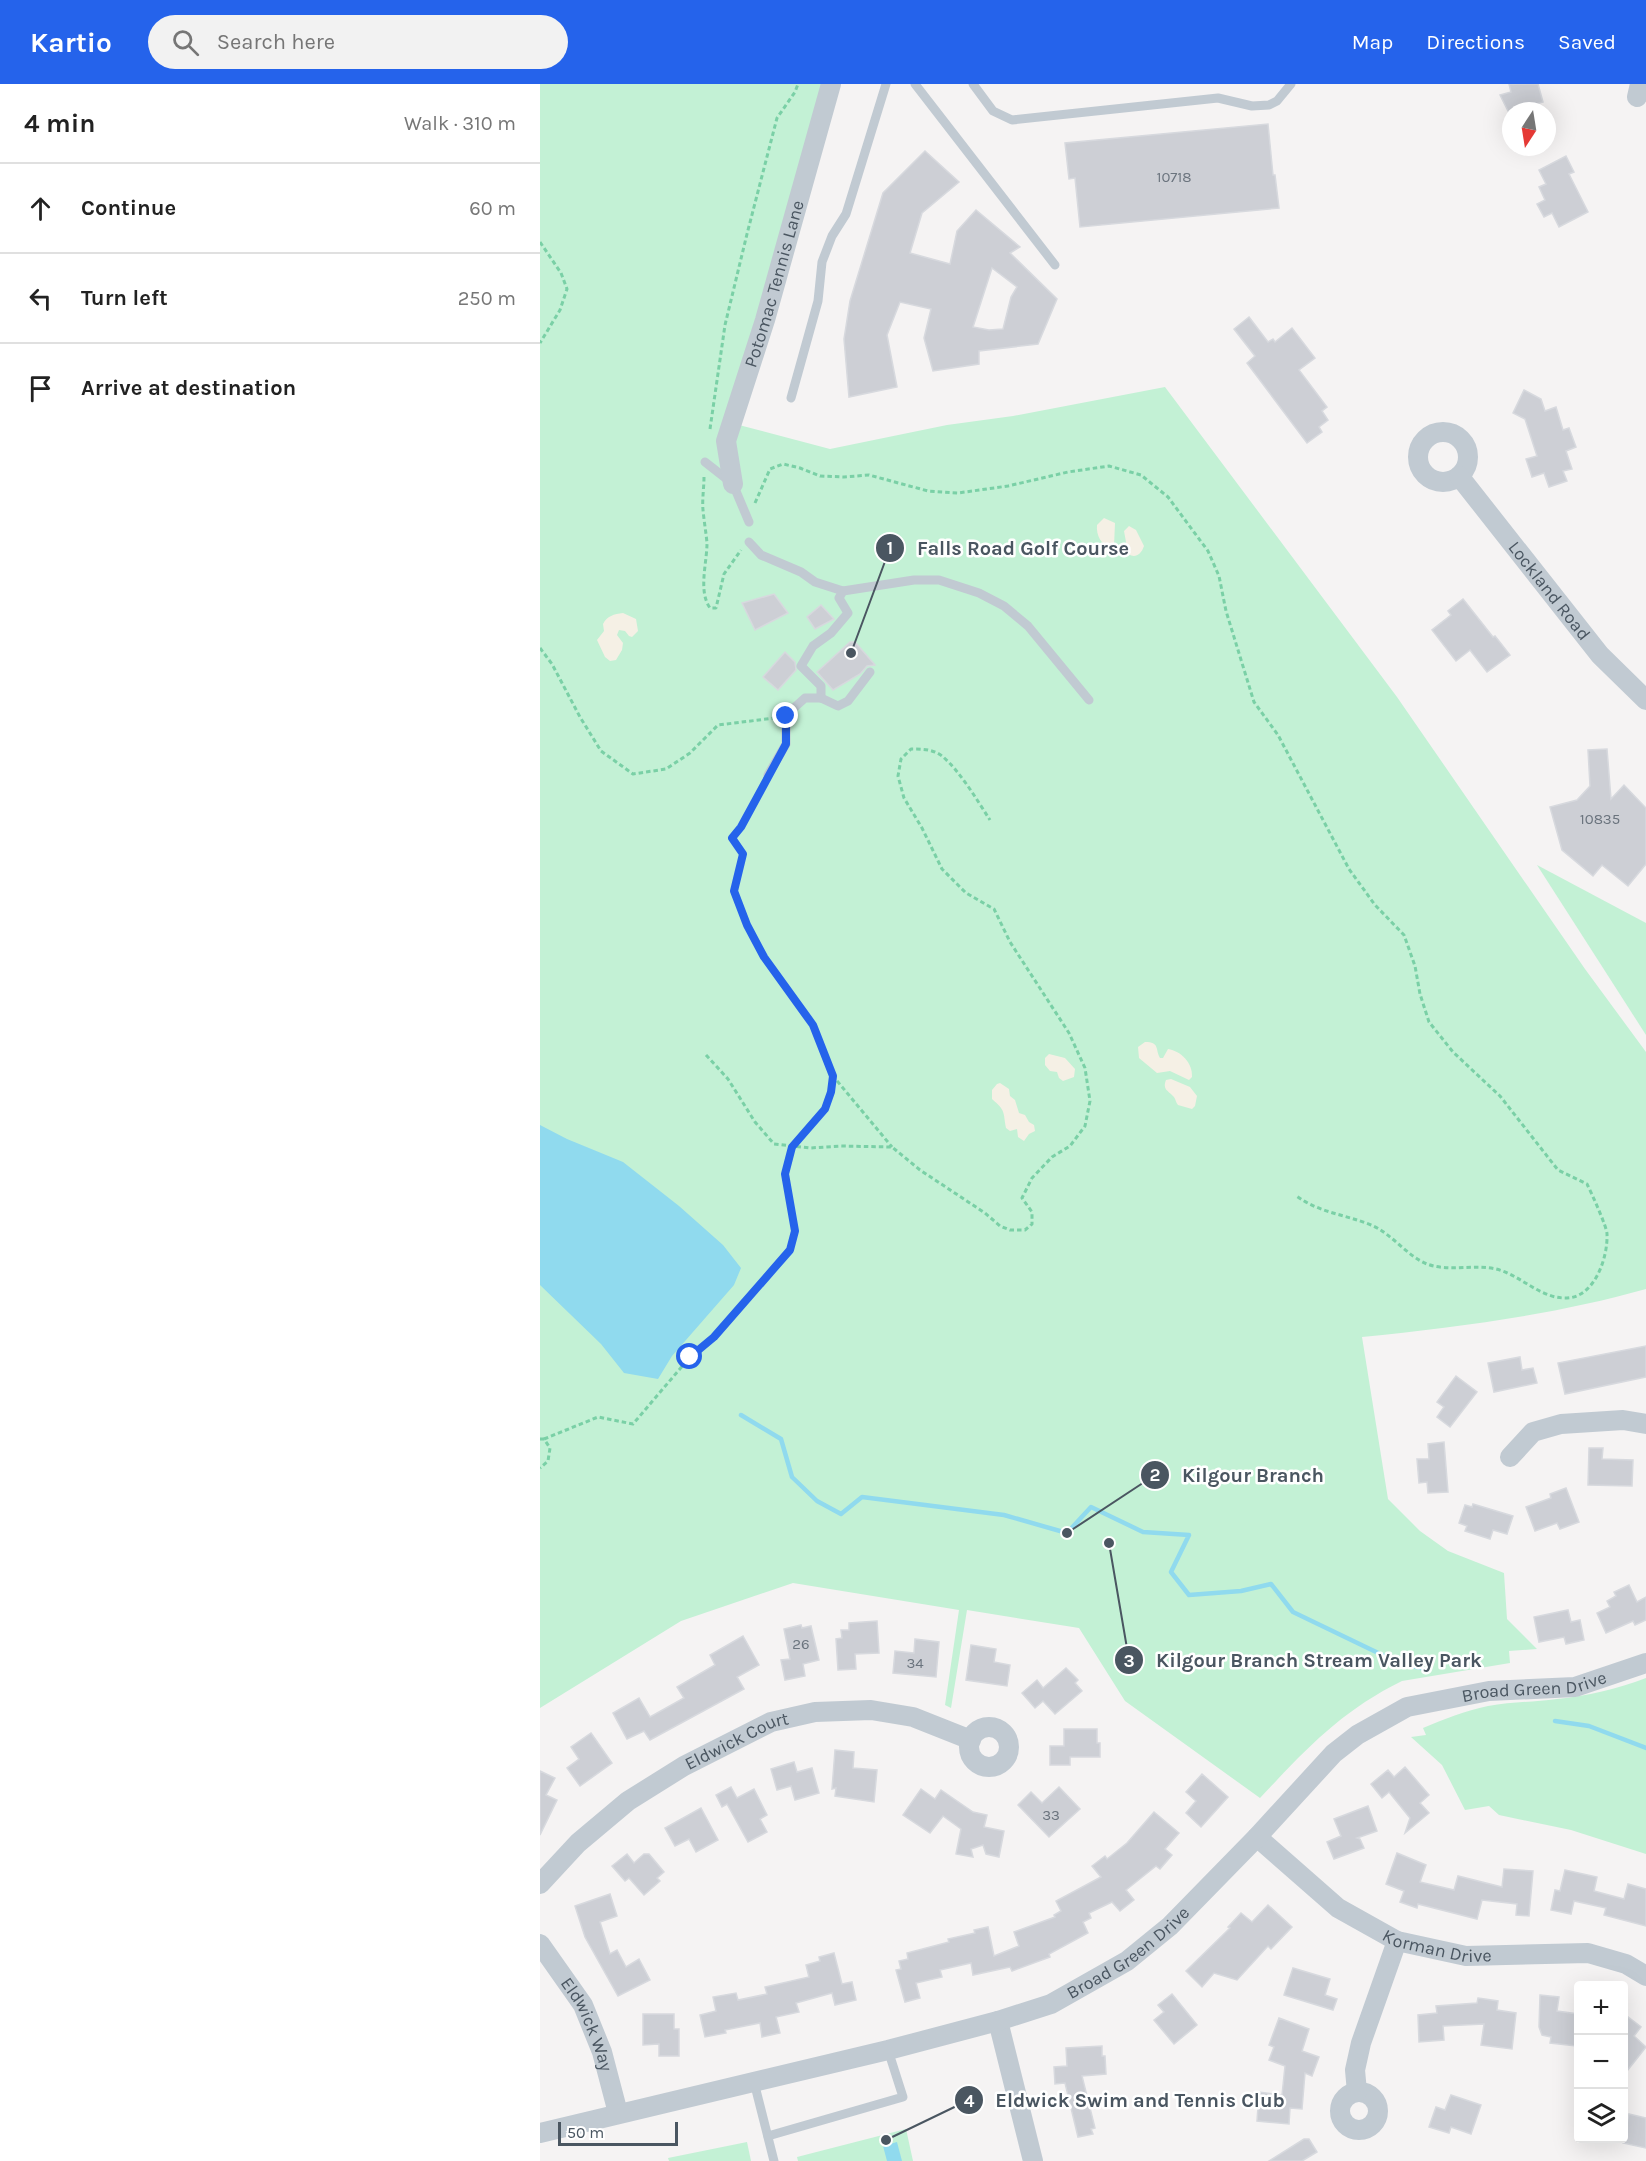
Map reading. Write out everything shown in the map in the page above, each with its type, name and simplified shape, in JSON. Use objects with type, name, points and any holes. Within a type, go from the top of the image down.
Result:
[{"type":"street","name":"Potomac Tennis Lane","points":[[733,484],[726,441],[768,310],[831,84]]},
{"type":"street","name":"Lockland Road","points":[[1459,476],[1599,655],[1646,700]]},
{"type":"street","points":[[1510,1457],[1533,1432],[1561,1424],[1623,1420],[1646,1424]]},
{"type":"street","name":"Broad Green Drive","points":[[540,2133],[888,2050],[1052,2004],[1127,1961],[1170,1926],[1334,1753],[1357,1735],[1407,1707],[1489,1692],[1575,1687],[1646,1663]]},
{"type":"street","name":"Eldwick Court","points":[[540,1884],[578,1843],[628,1801],[684,1766],[771,1722],[815,1712],[871,1710],[913,1717],[970,1740]]},
{"type":"street","name":"Korman Drive","points":[[1257,1836],[1338,1908],[1397,1941],[1466,1956],[1588,1953],[1626,1964],[1646,1976]]},
{"type":"street","points":[[1357,2091],[1355,2070],[1361,2043],[1397,1941]]},
{"type":"street","name":"Eldwick Way","points":[[540,1944],[583,2005],[602,2052],[618,2114]]},
{"type":"street","points":[[998,2021],[1033,2161]]},
{"type":"lane","points":[[791,398],[818,301],[822,262],[832,236],[846,214],[886,84]]},
{"type":"lane","points":[[915,84],[1055,265]]},
{"type":"lane","points":[[973,84],[993,111],[1012,120],[1218,98],[1252,105],[1269,105],[1277,101],[1291,84]]},
{"type":"lane","points":[[705,462],[733,484],[749,522]]},
{"type":"lane","points":[[749,542],[761,555],[801,572],[815,582],[843,591],[914,580],[939,580],[979,593],[1004,606],[1028,626],[1089,700]]},
{"type":"lane","points":[[821,698],[821,686],[801,666],[813,645],[831,633],[848,613],[839,598],[843,591]]},
{"type":"lane","points":[[768,776],[786,744],[786,716],[805,698],[821,698],[838,706],[848,701],[870,672]]},
{"type":"lane","points":[[768,2136],[903,2097],[888,2050]]},
{"type":"lane","points":[[754,2082],[774,2161]]},
{"type":"path","points":[[749,542],[724,574],[716,608],[710,608],[706,602],[704,582],[707,563],[703,509],[705,462],[725,325],[777,117],[798,84]]},
{"type":"path","points":[[540,242],[561,273],[567,289],[560,310],[540,343]]},
{"type":"path","points":[[749,522],[751,510],[770,469],[783,464],[820,476],[868,475],[928,491],[958,494],[1109,466],[1142,476],[1168,497],[1208,550],[1219,576],[1226,611],[1254,702],[1278,735],[1349,869],[1404,935],[1415,966],[1420,994],[1429,1022],[1453,1052],[1500,1096],[1558,1170],[1587,1184],[1608,1232],[1602,1262],[1594,1283],[1581,1295],[1567,1298],[1539,1290],[1498,1269],[1427,1264],[1372,1225],[1308,1205],[1295,1195]]},
{"type":"path","points":[[540,648],[552,664],[601,751],[633,774],[666,769],[690,753],[718,725],[786,716]]},
{"type":"path","points":[[768,776],[741,827],[732,838],[743,854],[734,891],[747,925],[764,957],[813,1025],[833,1076],[892,1147],[920,1170],[986,1213],[1000,1226],[1010,1230],[1025,1230],[1032,1224],[1032,1212],[1022,1198],[1032,1178],[1052,1157],[1070,1146],[1085,1126],[1090,1101],[1085,1068],[1069,1033],[1010,942],[994,909],[966,893],[942,869],[904,798],[898,776],[901,759],[911,749],[926,749],[941,755],[990,820]]},
{"type":"path","points":[[706,1054],[728,1079],[755,1122],[774,1144],[792,1147],[892,1147]]},
{"type":"path","points":[[540,1468],[548,1461],[550,1448],[542,1439],[598,1417],[633,1425],[690,1357],[714,1337],[790,1250],[795,1231],[785,1174],[792,1147],[825,1109],[831,1092],[833,1076]]},
{"type":"green space","points":[[540,84],[830,84],[739,425],[830,449],[947,425],[1013,416],[1165,387],[1397,697],[1585,969],[1646,1052],[1646,1289],[1576,1306],[1506,1319],[1362,1337],[1388,1499],[1420,1531],[1448,1551],[1504,1573],[1507,1619],[1537,1649],[1509,1651],[1510,1663],[1402,1681],[1361,1705],[1325,1732],[1260,1798],[1125,1701],[1079,1628],[967,1610],[951,1708],[945,1705],[959,1610],[793,1583],[681,1621],[540,1708]]},
{"type":"green space","points":[[1537,865],[1646,923],[1646,1035]]},
{"type":"green space","points":[[1646,1678],[1646,1854],[1571,1830],[1499,1815],[1489,1806],[1465,1810],[1442,1765],[1411,1737],[1426,1735],[1423,1728],[1479,1708],[1579,1696],[1613,1689]]},
{"type":"green space","points":[[906,2129],[913,2161],[798,2161],[797,2157]]},
{"type":"green space","points":[[747,2142],[751,2161],[669,2161],[668,2158]]},
{"type":"sand","points":[[1104,518],[1115,523],[1114,546],[1111,548],[1102,542],[1097,532],[1097,525]]},
{"type":"sand","points":[[1129,526],[1136,530],[1144,546],[1135,556],[1124,550],[1126,542],[1124,531]]},
{"type":"sand","points":[[623,613],[636,619],[638,631],[632,637],[625,631],[619,630],[617,635],[623,643],[622,650],[616,660],[610,661],[605,657],[597,640],[604,631],[603,624],[607,619]]},
{"type":"sand","points":[[1145,1042],[1155,1045],[1160,1058],[1163,1058],[1168,1049],[1182,1055],[1190,1067],[1192,1077],[1189,1080],[1170,1071],[1157,1073],[1139,1058],[1138,1047]]},
{"type":"sand","points":[[1049,1054],[1065,1058],[1075,1069],[1074,1077],[1063,1081],[1057,1072],[1050,1071],[1045,1065],[1045,1058]]},
{"type":"sand","points":[[1171,1079],[1190,1087],[1197,1096],[1192,1109],[1178,1105],[1167,1090],[1166,1080]]},
{"type":"sand","points":[[1000,1083],[1009,1089],[1019,1113],[1025,1115],[1034,1125],[1035,1131],[1029,1134],[1024,1141],[1018,1137],[1017,1129],[1010,1131],[1006,1128],[1002,1109],[992,1099],[992,1090]]},
{"type":"water","points":[[540,1125],[623,1162],[679,1206],[723,1245],[741,1268],[734,1285],[672,1356],[658,1379],[624,1373],[601,1344],[540,1285]]},
{"type":"water","points":[[897,2142],[902,2161],[887,2161],[883,2146]]},
{"type":"building","points":[[1509,84],[1538,84],[1543,102],[1504,102],[1500,95],[1511,92]]},
{"type":"building","points":[[1268,124],[1279,208],[1080,227],[1075,178],[1069,179],[1065,143]]},
{"type":"building","points":[[925,151],[959,182],[922,213],[910,253],[950,264],[957,231],[976,210],[1020,247],[1010,253],[1057,299],[1038,344],[979,351],[979,364],[933,371],[924,338],[931,309],[900,302],[887,335],[897,387],[849,397],[844,339],[850,301],[883,193]],"holes":[[[992,268],[1017,287],[1011,297],[1003,329],[989,330],[973,327]]]},
{"type":"building","points":[[1566,156],[1574,172],[1569,174],[1588,212],[1559,227],[1552,213],[1544,217],[1537,204],[1545,200],[1539,187],[1546,184],[1539,170]]},
{"type":"building","points":[[1249,317],[1268,342],[1273,339],[1275,342],[1292,328],[1315,358],[1299,370],[1327,407],[1322,411],[1328,420],[1319,427],[1322,432],[1307,443],[1247,363],[1255,356],[1234,329]]},
{"type":"building","points":[[1524,390],[1541,399],[1545,411],[1556,407],[1563,430],[1569,428],[1576,447],[1566,451],[1572,469],[1563,471],[1567,481],[1549,487],[1544,473],[1532,477],[1526,459],[1537,456],[1525,419],[1513,413]]},
{"type":"building","points":[[774,594],[788,613],[755,630],[742,603]]},
{"type":"building","points":[[1463,599],[1510,655],[1487,672],[1470,650],[1456,661],[1432,630],[1451,615],[1448,611]]},
{"type":"building","points":[[821,605],[834,619],[815,629],[807,617]]},
{"type":"building","points":[[850,642],[855,642],[875,665],[867,666],[860,674],[833,690],[817,672]]},
{"type":"building","points":[[785,652],[795,662],[796,670],[778,690],[763,677]]},
{"type":"building","points":[[1607,749],[1611,799],[1624,785],[1646,808],[1646,864],[1628,886],[1602,865],[1593,876],[1562,850],[1550,807],[1577,800],[1590,786],[1588,750]]},
{"type":"building","points":[[1646,1346],[1646,1377],[1565,1394],[1558,1363]]},
{"type":"building","points":[[1520,1357],[1522,1370],[1533,1368],[1537,1383],[1494,1392],[1488,1363]]},
{"type":"building","points":[[1456,1376],[1477,1392],[1450,1427],[1437,1417],[1444,1407],[1437,1402]]},
{"type":"building","points":[[1444,1442],[1448,1492],[1428,1493],[1427,1482],[1419,1483],[1417,1459],[1429,1459],[1428,1444]]},
{"type":"building","points":[[1589,1448],[1603,1448],[1602,1459],[1633,1460],[1632,1486],[1588,1485]]},
{"type":"building","points":[[1566,1488],[1579,1522],[1560,1529],[1557,1523],[1535,1531],[1526,1507],[1551,1498],[1550,1494]]},
{"type":"building","points":[[1473,1504],[1513,1516],[1507,1534],[1493,1530],[1490,1539],[1465,1531],[1467,1526],[1459,1523],[1465,1505],[1472,1507]]},
{"type":"building","points":[[1629,1585],[1637,1602],[1646,1597],[1646,1620],[1635,1625],[1633,1621],[1606,1633],[1597,1613],[1610,1607],[1607,1601],[1616,1596],[1614,1592]]},
{"type":"building","points":[[1568,1610],[1571,1622],[1580,1620],[1584,1640],[1566,1644],[1564,1637],[1539,1642],[1534,1617]]},
{"type":"building","points":[[877,1621],[879,1653],[855,1654],[856,1669],[838,1670],[836,1639],[842,1638],[841,1630],[849,1630],[849,1623]]},
{"type":"building","points":[[801,1625],[802,1628],[811,1626],[819,1660],[803,1664],[805,1676],[785,1680],[781,1660],[790,1659],[784,1629]]},
{"type":"building","points":[[743,1636],[759,1665],[737,1677],[744,1689],[650,1740],[644,1731],[627,1739],[613,1713],[639,1698],[650,1717],[684,1698],[677,1687],[715,1665],[710,1655]]},
{"type":"building","points":[[915,1639],[939,1642],[936,1677],[893,1673],[895,1651],[914,1653]]},
{"type":"building","points":[[971,1645],[996,1649],[994,1662],[1010,1665],[1007,1686],[966,1680]]},
{"type":"building","points":[[1066,1668],[1078,1680],[1075,1683],[1082,1691],[1055,1714],[1043,1701],[1035,1708],[1022,1693],[1037,1680],[1043,1688]]},
{"type":"building","points":[[1064,1729],[1097,1729],[1100,1757],[1070,1757],[1070,1765],[1050,1765],[1050,1746],[1064,1746]]},
{"type":"building","points":[[591,1733],[612,1763],[580,1786],[567,1768],[579,1759],[571,1747]]},
{"type":"building","points":[[835,1750],[854,1752],[853,1768],[877,1770],[874,1802],[835,1796],[836,1788],[832,1789]]},
{"type":"building","points":[[794,1762],[797,1772],[812,1768],[819,1793],[795,1800],[791,1786],[777,1790],[771,1769]]},
{"type":"building","points":[[1405,1767],[1429,1795],[1420,1803],[1429,1813],[1405,1833],[1410,1818],[1389,1792],[1382,1798],[1371,1784],[1388,1770],[1394,1777]]},
{"type":"building","points":[[540,1771],[555,1778],[546,1795],[557,1800],[540,1835]]},
{"type":"building","points":[[1202,1774],[1228,1797],[1201,1827],[1186,1813],[1196,1801],[1186,1792]]},
{"type":"building","points":[[731,1787],[737,1798],[754,1789],[767,1815],[760,1819],[767,1832],[748,1842],[727,1804],[722,1807],[716,1795]]},
{"type":"building","points":[[1059,1787],[1080,1809],[1049,1837],[1018,1805],[1031,1792],[1042,1803]]},
{"type":"building","points":[[921,1789],[935,1799],[941,1790],[973,1812],[987,1815],[984,1827],[1004,1831],[999,1857],[986,1854],[983,1845],[971,1849],[973,1857],[956,1854],[961,1829],[943,1816],[930,1833],[903,1815]]},
{"type":"building","points":[[1368,1806],[1377,1831],[1357,1838],[1360,1839],[1364,1848],[1334,1859],[1327,1842],[1341,1836],[1334,1819]]},
{"type":"building","points":[[701,1808],[718,1840],[696,1852],[689,1839],[675,1846],[665,1828]]},
{"type":"building","points":[[1154,1812],[1179,1833],[1165,1849],[1172,1855],[1160,1869],[1156,1866],[1126,1890],[1134,1900],[1120,1911],[1112,1902],[1089,1913],[1091,1918],[1083,1922],[1088,1933],[1049,1954],[1050,1957],[1012,1971],[1010,1967],[973,1975],[971,1963],[940,1970],[942,1977],[916,1983],[920,1998],[905,2002],[896,1970],[901,1969],[899,1961],[908,1959],[907,1953],[949,1942],[948,1939],[975,1933],[974,1930],[988,1927],[994,1956],[1019,1946],[1014,1932],[1055,1917],[1054,1915],[1061,1911],[1056,1901],[1101,1877],[1092,1866],[1105,1856],[1107,1859],[1127,1843]]},
{"type":"building","points":[[1397,1853],[1426,1865],[1420,1882],[1454,1890],[1458,1876],[1502,1887],[1504,1869],[1533,1871],[1529,1916],[1516,1915],[1517,1904],[1482,1900],[1477,1919],[1418,1904],[1417,1908],[1400,1902],[1404,1891],[1386,1884]]},
{"type":"building","points":[[627,1854],[634,1863],[644,1854],[649,1854],[664,1872],[657,1878],[660,1881],[644,1895],[629,1878],[625,1881],[612,1866]]},
{"type":"building","points":[[1565,1870],[1597,1877],[1594,1891],[1624,1899],[1628,1884],[1646,1889],[1646,1926],[1604,1915],[1606,1908],[1574,1901],[1571,1914],[1551,1910],[1555,1890],[1560,1891]]},
{"type":"building","points":[[610,1894],[617,1916],[600,1922],[610,1954],[617,1950],[626,1967],[639,1959],[650,1980],[618,1996],[585,1937],[575,1906]]},
{"type":"building","points":[[1268,1905],[1292,1927],[1271,1949],[1268,1946],[1237,1980],[1214,1973],[1202,1987],[1186,1971],[1230,1928],[1228,1927],[1241,1913],[1252,1922]]},
{"type":"building","points":[[834,1953],[842,1984],[852,1982],[856,2000],[835,2005],[832,1993],[796,2003],[799,2012],[776,2017],[780,2033],[762,2037],[760,2023],[725,2030],[726,2033],[705,2037],[700,2015],[716,2011],[713,1997],[736,1993],[738,2000],[767,1994],[765,1987],[809,1977],[806,1965],[820,1961],[819,1957]]},
{"type":"building","points":[[1293,1968],[1330,1979],[1325,1995],[1337,1999],[1333,2010],[1284,1995]]},
{"type":"building","points":[[1172,1994],[1197,2025],[1174,2044],[1154,2020],[1164,2012],[1158,2005]]},
{"type":"building","points":[[1540,1995],[1559,1997],[1557,2011],[1574,2013],[1574,2046],[1550,2043],[1551,2037],[1542,2035],[1539,2027]]},
{"type":"building","points":[[1478,1998],[1498,2001],[1497,2010],[1516,2013],[1512,2049],[1481,2045],[1484,2024],[1443,2026],[1444,2040],[1419,2042],[1418,2015],[1437,2013],[1436,2006],[1477,2003]]},
{"type":"building","points":[[643,2014],[674,2014],[674,2029],[679,2029],[679,2056],[659,2056],[659,2044],[643,2045]]},
{"type":"building","points":[[1628,2017],[1641,2027],[1634,2036],[1646,2047],[1628,2070]]},
{"type":"building","points":[[1279,2018],[1309,2029],[1302,2051],[1319,2057],[1312,2076],[1305,2073],[1302,2109],[1290,2108],[1289,2124],[1257,2121],[1259,2092],[1282,2095],[1285,2066],[1269,2060],[1274,2047],[1269,2045]]},
{"type":"building","points":[[1102,2046],[1106,2074],[1082,2076],[1095,2128],[1091,2129],[1093,2134],[1078,2137],[1065,2083],[1055,2084],[1054,2067],[1067,2066],[1066,2048]]},
{"type":"building","points":[[1451,2095],[1481,2105],[1471,2134],[1451,2127],[1449,2133],[1429,2127],[1436,2107],[1445,2110]]},
{"type":"building","points":[[1629,2114],[1646,2118],[1646,2148],[1623,2143],[1628,2143]]},
{"type":"building","points":[[1304,2139],[1309,2139],[1317,2152],[1302,2161],[1269,2161]]},
{"type":"waterway","points":[[741,1415],[781,1439],[792,1477],[817,1501],[841,1514],[862,1497],[1004,1515],[1067,1533],[1091,1507],[1143,1532],[1189,1535],[1171,1572],[1189,1595],[1241,1591],[1271,1584],[1293,1612],[1399,1663],[1421,1668]]},
{"type":"waterway","points":[[1555,1721],[1589,1726],[1646,1748]]},
{"type":"place","name":"Falls Road Golf Course","points":[[851,653]]},
{"type":"place","name":"Kilgour Branch","points":[[1067,1533]]},
{"type":"place","name":"Kilgour Branch Stream Valley Park","points":[[1109,1543]]},
{"type":"place","name":"Eldwick Swim and Tennis Club","points":[[886,2140]]},
{"type":"route","points":[[690,1357],[714,1337],[790,1250],[795,1231],[785,1174],[792,1147],[825,1109],[831,1092],[833,1076],[813,1025],[764,957],[747,925],[734,891],[743,854],[732,838],[741,827],[786,744],[786,716]]}]
